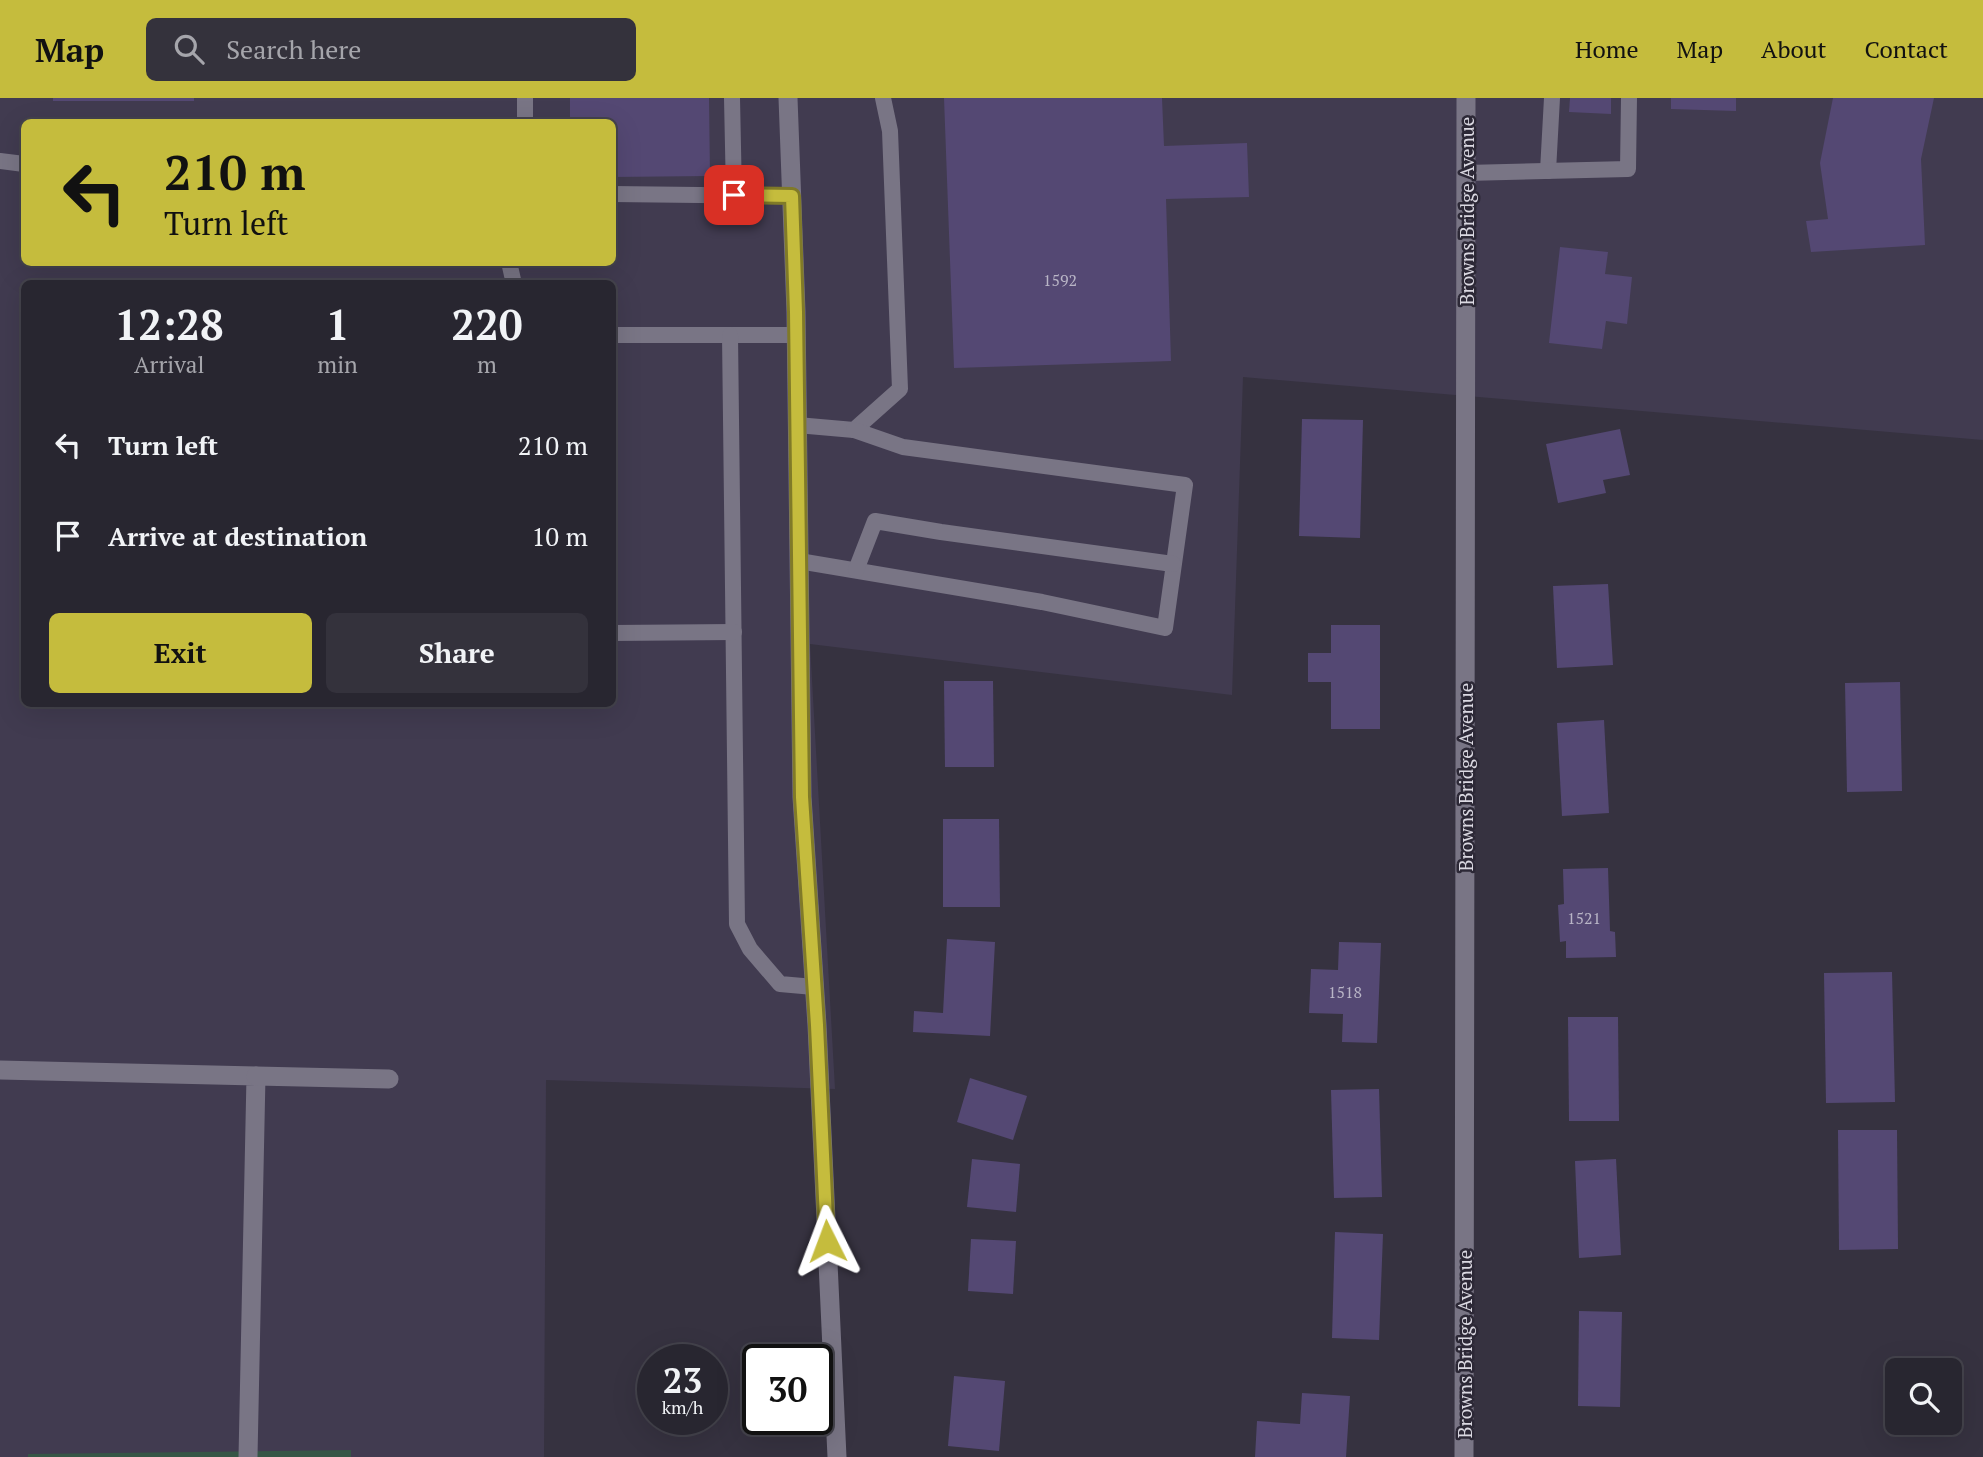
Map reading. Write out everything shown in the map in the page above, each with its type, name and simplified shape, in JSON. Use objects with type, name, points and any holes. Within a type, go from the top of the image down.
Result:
[{"type":"street","points":[[788,98],[796,335],[802,797],[837,1457]]},
{"type":"street","name":"Browns Bridge Avenue","points":[[1464,1457],[1466,98]]},
{"type":"street","points":[[0,1070],[389,1079]]},
{"type":"street","points":[[248,1457],[257,1076]]},
{"type":"lane","points":[[525,98],[525,119]]},
{"type":"lane","points":[[732,98],[734,195]]},
{"type":"lane","points":[[854,430],[900,389],[890,131],[883,98]]},
{"type":"lane","points":[[1548,171],[1552,98]]},
{"type":"lane","points":[[1466,173],[1628,169],[1629,98]]},
{"type":"lane","points":[[0,160],[21,164]]},
{"type":"lane","points":[[616,194],[792,196]]},
{"type":"lane","points":[[616,335],[796,335]]},
{"type":"lane","points":[[730,335],[737,923],[750,949],[780,984],[814,987]]},
{"type":"lane","points":[[797,425],[854,430],[903,447],[1185,485],[1165,628],[1042,602],[799,561]]},
{"type":"lane","points":[[856,570],[876,521],[941,533],[1173,564]]},
{"type":"lane","points":[[616,633],[733,632]]},
{"type":"shaded area","points":[[0,98],[1983,98],[1983,440],[1243,377],[1232,695],[810,644],[835,1089],[546,1080],[544,1457],[0,1457]]},
{"type":"green space","points":[[351,1450],[351,1457],[28,1457],[28,1454]]},
{"type":"building","points":[[53,98],[194,98],[194,101],[53,101]]},
{"type":"building","points":[[570,98],[709,98],[710,176],[616,177],[616,119],[570,119]]},
{"type":"building","points":[[944,98],[1162,98],[1164,146],[1247,143],[1249,197],[1166,199],[1171,361],[954,368]]},
{"type":"building","points":[[1570,98],[1611,98],[1611,114],[1569,112]]},
{"type":"building","points":[[1671,98],[1736,98],[1736,111],[1671,109]]},
{"type":"building","points":[[1833,98],[1934,98],[1921,159],[1925,245],[1811,252],[1806,221],[1828,219],[1820,163]]},
{"type":"building","points":[[1560,247],[1608,252],[1605,274],[1632,277],[1627,324],[1606,321],[1602,349],[1549,343]]},
{"type":"building","points":[[1302,419],[1363,420],[1360,538],[1299,536]]},
{"type":"building","points":[[1620,429],[1630,475],[1603,480],[1606,493],[1558,503],[1546,444]]},
{"type":"building","points":[[1608,584],[1613,665],[1557,668],[1553,586]]},
{"type":"building","points":[[1331,625],[1380,625],[1380,729],[1331,729],[1331,682],[1308,682],[1308,653],[1331,653]]},
{"type":"building","points":[[944,681],[993,681],[994,767],[945,767]]},
{"type":"building","points":[[1900,682],[1902,791],[1847,792],[1845,683]]},
{"type":"building","points":[[1604,720],[1609,813],[1562,816],[1557,723]]},
{"type":"building","points":[[943,819],[999,819],[1000,907],[943,907]]},
{"type":"building","points":[[1608,868],[1610,931],[1615,932],[1616,957],[1566,958],[1566,941],[1560,942],[1558,905],[1564,904],[1563,869]]},
{"type":"building","points":[[947,939],[995,942],[990,1036],[913,1032],[914,1011],[943,1013]]},
{"type":"building","points":[[1339,942],[1381,943],[1377,1043],[1342,1042],[1343,1014],[1309,1013],[1311,969],[1338,970]]},
{"type":"building","points":[[1892,972],[1895,1102],[1826,1103],[1824,973]]},
{"type":"building","points":[[1568,1017],[1618,1017],[1619,1121],[1569,1121]]},
{"type":"building","points":[[970,1078],[1027,1096],[1013,1140],[957,1122]]},
{"type":"building","points":[[1379,1089],[1382,1197],[1334,1198],[1331,1090]]},
{"type":"building","points":[[1838,1130],[1897,1130],[1898,1249],[1839,1250]]},
{"type":"building","points":[[972,1159],[1020,1164],[1016,1212],[967,1207]]},
{"type":"building","points":[[1616,1159],[1621,1255],[1579,1258],[1575,1161]]},
{"type":"building","points":[[1335,1232],[1383,1234],[1379,1340],[1332,1338]]},
{"type":"building","points":[[971,1239],[1016,1241],[1013,1294],[968,1291]]},
{"type":"building","points":[[1579,1311],[1622,1312],[1620,1407],[1578,1406]]},
{"type":"building","points":[[954,1376],[1005,1381],[999,1451],[948,1446]]},
{"type":"building","points":[[1302,1393],[1350,1396],[1346,1457],[1255,1457],[1257,1421],[1300,1424]]},
{"type":"route","points":[[734,195],[792,196],[802,797],[817,1025],[827,1241]]}]
